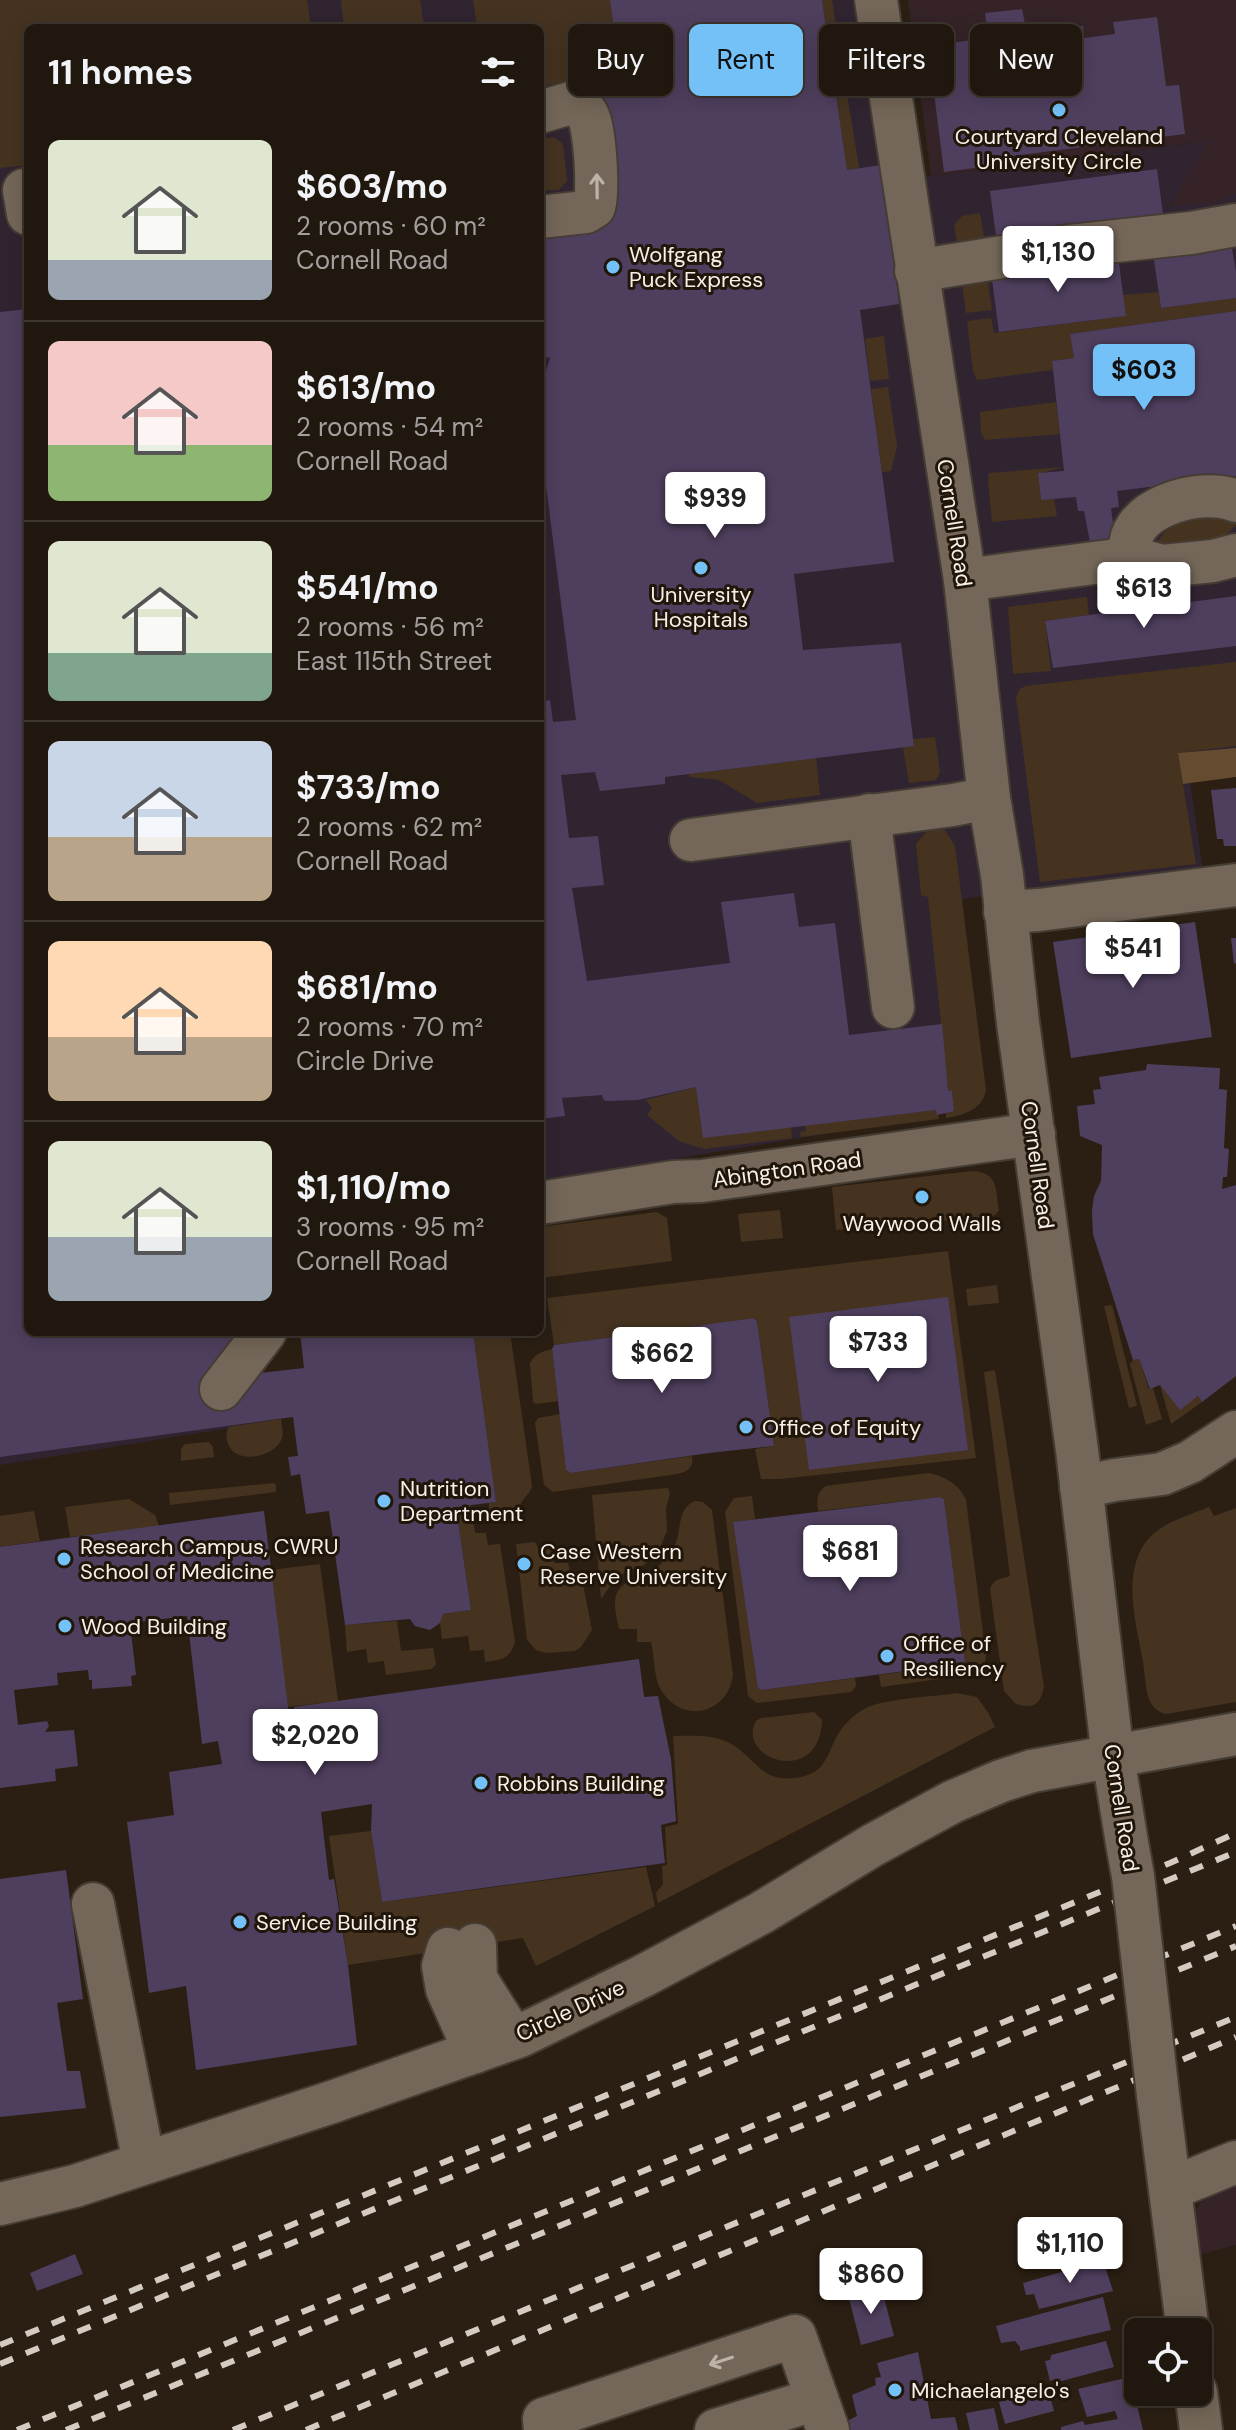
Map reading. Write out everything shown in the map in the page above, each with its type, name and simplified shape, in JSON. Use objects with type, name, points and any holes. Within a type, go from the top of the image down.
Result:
[{"type":"street","name":"Cornell Road","points":[[876,0],[965,580],[989,798],[1081,1487],[1113,1757],[1133,1876],[1186,2318]]},
{"type":"street","points":[[544,111],[574,102],[588,116],[595,153],[597,199],[594,207],[586,212],[544,217]]},
{"type":"street","points":[[916,271],[1070,246],[1236,225]]},
{"type":"street","points":[[1132,558],[1129,548],[1133,532],[1167,505],[1191,497],[1219,495],[1236,501]]},
{"type":"street","points":[[965,580],[1132,558],[1175,566],[1236,555]]},
{"type":"street","points":[[691,840],[989,798]]},
{"type":"street","points":[[869,815],[893,1007]]},
{"type":"street","points":[[1005,912],[1236,885]]},
{"type":"street","name":"Abington Road","points":[[544,1202],[1034,1134]]},
{"type":"street","points":[[221,1389],[262,1336]]},
{"type":"street","points":[[1081,1487],[1162,1474],[1190,1462],[1236,1432]]},
{"type":"street","name":"Circle Drive","points":[[0,2204],[75,2186],[494,2045],[643,1976],[761,1913],[873,1845],[970,1794],[1032,1771],[1236,1734]]},
{"type":"street","points":[[93,1904],[144,2163]]},
{"type":"street","points":[[462,1947],[476,1979],[494,2045]]},
{"type":"street","points":[[1170,2189],[1236,2162]]},
{"type":"street","points":[[545,2430],[544,2419],[795,2336],[822,2414],[716,2430]]},
{"type":"street","points":[[1198,2406],[1201,2430]]},
{"type":"shaded area","points":[[0,0],[856,0],[860,24],[819,24],[819,96],[870,96],[883,185],[931,176],[1208,141],[1169,207],[1218,202],[1236,193],[1236,752],[1187,760],[1203,871],[962,899],[985,1092],[975,1109],[544,1180],[544,24],[24,24],[24,1336],[256,1336],[267,1422],[0,1465]]},
{"type":"shaded area","points":[[0,0],[307,0],[310,24],[24,24],[24,165],[0,168]]},
{"type":"shaded area","points":[[341,0],[420,0],[423,24],[344,24]]},
{"type":"shaded area","points":[[473,0],[610,0],[613,24],[568,24],[568,86],[544,85],[544,24],[476,24]]},
{"type":"shaded area","points":[[822,0],[832,0],[836,24],[826,24]]},
{"type":"shaded area","points":[[908,0],[1236,0],[1236,193],[1218,202],[1169,208],[1207,141],[931,176],[921,96],[954,96],[954,24],[911,24]]},
{"type":"shaded area","points":[[583,96],[623,96],[589,100]]},
{"type":"shaded area","points":[[836,96],[847,96],[859,168],[847,170]]},
{"type":"shaded area","points":[[553,137],[563,146],[567,181],[559,190],[544,191],[544,138]]},
{"type":"shaded area","points":[[980,213],[986,248],[959,253],[954,225],[962,216]]},
{"type":"shaded area","points":[[988,281],[992,310],[966,313],[962,284]]},
{"type":"shaded area","points":[[1158,292],[1161,308],[1236,298],[1236,311],[1070,334],[1074,358],[1052,361],[1053,370],[977,380],[973,371],[967,321],[991,318],[994,333],[1125,316],[1123,295]]},
{"type":"shaded area","points":[[884,336],[889,379],[870,381],[865,339]]},
{"type":"shaded area","points":[[888,387],[897,446],[891,471],[882,472],[871,389]]},
{"type":"shaded area","points":[[1056,402],[1060,434],[985,440],[981,433],[980,412]]},
{"type":"shaded area","points":[[1063,467],[1038,474],[1041,499],[1054,499],[1057,516],[992,522],[989,473]]},
{"type":"shaded area","points":[[1208,514],[1236,518],[1236,525],[1223,538],[1187,549],[1157,543],[1172,527]]},
{"type":"shaded area","points":[[1087,597],[1089,615],[1045,621],[1051,671],[1013,674],[1008,607]]},
{"type":"shaded area","points":[[1236,662],[1236,746],[1178,753],[1196,864],[1040,882],[1016,697],[1019,690],[1025,686]]},
{"type":"shaded area","points":[[935,737],[940,772],[936,780],[909,783],[903,747],[914,745],[913,739]]},
{"type":"shaded area","points":[[1236,748],[1236,777],[1183,784],[1178,753]]},
{"type":"shaded area","points":[[816,758],[820,795],[757,803],[719,780],[690,777],[689,774]]},
{"type":"shaded area","points":[[945,830],[955,846],[986,1090],[976,1107],[946,1118],[946,1112],[954,1111],[952,1091],[948,1090],[928,897],[921,895],[916,844],[926,832]]},
{"type":"shaded area","points":[[696,1087],[791,1127],[792,1138],[704,1149],[679,1141],[647,1115],[652,1108],[646,1100]]},
{"type":"shaded area","points":[[936,1110],[939,1119],[801,1137],[800,1132],[806,1131],[805,1125]]},
{"type":"shaded area","points":[[972,1171],[987,1175],[994,1183],[999,1210],[995,1215],[836,1230],[832,1187]]},
{"type":"shaded area","points":[[780,1210],[783,1238],[741,1242],[738,1214]]},
{"type":"shaded area","points":[[657,1212],[667,1218],[672,1261],[544,1277],[544,1226]]},
{"type":"shaded area","points":[[948,1251],[976,1458],[761,1479],[755,1449],[774,1446],[755,1318],[554,1345],[547,1298]]},
{"type":"shaded area","points":[[997,1285],[999,1303],[968,1306],[966,1289]]},
{"type":"shaded area","points":[[1112,1305],[1137,1406],[1129,1408],[1104,1306]]},
{"type":"shaded area","points":[[474,1336],[511,1336],[532,1486],[520,1508],[489,1510],[489,1503],[496,1502]]},
{"type":"shaded area","points":[[552,1349],[558,1401],[537,1404],[533,1402],[530,1363],[537,1355]]},
{"type":"shaded area","points":[[1139,1359],[1149,1389],[1153,1388],[1162,1419],[1146,1425],[1130,1364]]},
{"type":"shaded area","points":[[995,1370],[1044,1687],[1038,1702],[1032,1706],[1016,1704],[1004,1691],[990,1589],[996,1581],[1010,1576],[984,1372]]},
{"type":"shaded area","points":[[1160,1385],[1180,1409],[1198,1396],[1202,1402],[1171,1424]]},
{"type":"shaded area","points":[[560,1414],[566,1470],[571,1473],[692,1456],[691,1466],[677,1474],[553,1492],[544,1485],[535,1423],[538,1418]]},
{"type":"shaded area","points":[[281,1419],[282,1438],[271,1451],[253,1457],[236,1454],[230,1448],[228,1427]]},
{"type":"shaded area","points":[[209,1442],[214,1457],[181,1461],[181,1449],[185,1444]]},
{"type":"shaded area","points":[[928,1473],[951,1482],[960,1489],[966,1500],[986,1656],[981,1668],[968,1675],[881,1687],[879,1675],[965,1663],[944,1499],[818,1511],[818,1497],[826,1486]]},
{"type":"shaded area","points":[[274,1483],[276,1492],[170,1505],[169,1493]]},
{"type":"shaded area","points":[[668,1488],[667,1531],[659,1550],[644,1565],[615,1579],[601,1599],[592,1495]]},
{"type":"shaded area","points":[[752,1496],[755,1519],[733,1523],[759,1688],[855,1678],[856,1686],[851,1692],[757,1703],[748,1696],[725,1512],[734,1498]]},
{"type":"shaded area","points":[[129,1499],[155,1515],[159,1526],[70,1537],[65,1507]]},
{"type":"shaded area","points":[[695,1501],[703,1502],[712,1510],[733,1675],[723,1699],[714,1706],[692,1711],[680,1708],[661,1690],[651,1642],[637,1642],[637,1629],[619,1629],[615,1604],[621,1587],[650,1573],[670,1553],[676,1543],[684,1510]]},
{"type":"shaded area","points":[[471,1505],[475,1533],[486,1533],[488,1545],[500,1544],[515,1642],[504,1658],[485,1662],[484,1650],[470,1651],[468,1636],[442,1639],[440,1623],[443,1614],[471,1610],[456,1507]]},
{"type":"shaded area","points":[[1209,1507],[1214,1516],[1236,1508],[1236,1702],[1166,1714],[1154,1707],[1148,1695],[1133,1604],[1133,1575],[1142,1548],[1155,1533],[1171,1522]]},
{"type":"shaded area","points":[[34,1511],[40,1541],[0,1547],[0,1516]]},
{"type":"shaded area","points":[[535,1542],[539,1550],[552,1549],[554,1563],[568,1563],[570,1572],[581,1574],[592,1630],[575,1651],[546,1653],[536,1650],[527,1640],[516,1544]]},
{"type":"shaded area","points":[[320,1564],[338,1701],[288,1707],[270,1570]]},
{"type":"shaded area","points":[[397,1621],[401,1651],[433,1648],[436,1664],[432,1669],[386,1675],[384,1661],[368,1663],[366,1649],[347,1652],[345,1625]]},
{"type":"shaded area","points":[[957,1693],[977,1697],[995,1727],[658,1903],[656,1893],[663,1884],[662,1866],[667,1865],[665,1827],[678,1824],[673,1736],[719,1739],[733,1745],[774,1777],[795,1778],[818,1769],[842,1729],[866,1708],[897,1700]]},
{"type":"shaded area","points":[[814,1712],[822,1720],[818,1741],[808,1754],[795,1760],[780,1760],[767,1755],[757,1746],[753,1735],[756,1721],[761,1718]]},
{"type":"shaded area","points":[[371,1831],[382,1902],[646,1867],[655,1906],[536,1966],[523,1938],[348,1965],[329,1836]]},
{"type":"shaded area","points":[[1236,2184],[1236,2245],[1201,2254],[1194,2224],[1200,2202]]},
{"type":"building","name":"University Hospitals","points":[[610,0],[822,0],[826,24],[819,24],[819,96],[836,96],[847,170],[881,165],[899,304],[860,310],[894,562],[794,574],[803,650],[901,643],[914,746],[665,777],[665,784],[600,791],[595,772],[561,775],[569,838],[598,836],[604,885],[572,888],[587,981],[730,963],[721,902],[794,893],[799,927],[835,923],[849,1035],[942,1024],[948,1090],[952,1091],[954,1111],[937,1115],[936,1110],[703,1138],[696,1087],[638,1100],[606,1101],[602,1095],[562,1098],[565,1116],[544,1119],[544,701],[550,700],[553,722],[576,720],[544,470],[544,371],[550,358],[544,357],[544,207],[585,202],[574,102],[623,96],[673,96],[673,24],[613,24]]},
{"type":"building","name":"Courtyard Cleveland University Circle","points":[[1022,9],[1025,24],[986,24],[985,13]]},
{"type":"building","name":"Courtyard Cleveland University Circle","points":[[1157,17],[1166,86],[1179,85],[1185,134],[1004,157],[1005,164],[944,172],[934,96],[954,96],[954,43],[970,40],[970,96],[1082,96],[1082,26],[1084,38],[1115,34],[1113,22]]},
{"type":"building","points":[[1157,169],[1163,214],[996,236],[990,191]]},
{"type":"building","points":[[1231,242],[1236,298],[1161,308],[1153,253]]},
{"type":"building","points":[[1118,256],[1126,316],[999,332],[991,272]]},
{"type":"building","points":[[24,309],[24,1336],[255,1336],[260,1373],[304,1368],[300,1336],[474,1336],[496,1502],[456,1507],[471,1610],[443,1614],[440,1623],[430,1630],[415,1626],[410,1619],[345,1625],[329,1511],[306,1514],[300,1474],[291,1476],[288,1457],[298,1456],[293,1417],[0,1457],[0,312]]},
{"type":"building","points":[[1236,311],[1236,476],[1117,491],[1119,507],[1111,508],[1115,538],[1090,542],[1084,511],[1078,511],[1076,497],[1041,500],[1038,473],[1064,471],[1052,361],[1074,358],[1070,334]]},
{"type":"building","points":[[1164,580],[1168,605],[1236,596],[1236,646],[1053,668],[1045,621],[1148,607],[1145,582]]},
{"type":"building","points":[[1236,788],[1236,846],[1224,846],[1223,839],[1217,839],[1211,790]]},
{"type":"building","points":[[1195,922],[1212,1037],[1071,1058],[1053,942]]},
{"type":"building","points":[[1231,938],[1236,938],[1234,964]]},
{"type":"building","points":[[1147,1064],[1220,1068],[1219,1089],[1227,1090],[1224,1148],[1229,1149],[1227,1177],[1223,1177],[1222,1189],[1236,1185],[1236,1376],[1202,1402],[1198,1396],[1180,1410],[1160,1385],[1150,1389],[1139,1359],[1133,1360],[1093,1234],[1092,1211],[1101,1181],[1102,1145],[1080,1136],[1077,1106],[1095,1104],[1093,1090],[1101,1089],[1099,1077],[1146,1070]]},
{"type":"building","points":[[948,1297],[968,1450],[809,1470],[789,1317]]},
{"type":"building","points":[[754,1318],[757,1321],[774,1446],[571,1473],[566,1470],[554,1345]]},
{"type":"building","points":[[940,1497],[944,1499],[965,1663],[762,1690],[758,1688],[733,1522]]},
{"type":"building","points":[[264,1511],[291,1731],[296,1730],[294,1707],[639,1659],[644,1697],[658,1696],[671,1759],[676,1821],[661,1825],[665,1863],[382,1902],[371,1831],[372,1804],[321,1812],[329,1880],[334,1879],[348,1965],[357,2045],[196,2070],[186,1986],[149,1993],[127,1822],[174,1815],[169,1772],[222,1764],[218,1741],[202,1744],[187,1616],[130,1623],[136,1675],[131,1676],[132,1686],[92,1689],[88,1670],[57,1673],[58,1685],[14,1690],[18,1725],[47,1721],[49,1726],[45,1732],[74,1730],[78,1766],[55,1769],[56,1781],[0,1788],[0,1547]]},
{"type":"building","points":[[66,1870],[83,1999],[57,2003],[67,2071],[80,2071],[86,2108],[0,2117],[0,1879]]},
{"type":"building","points":[[1098,2220],[1106,2248],[1039,2266],[1034,2248],[1029,2248],[1026,2237],[1059,2229],[1059,2225],[1071,2222],[1073,2226]]},
{"type":"building","points":[[75,2254],[83,2274],[37,2291],[30,2273]]},
{"type":"building","points":[[1103,2260],[1113,2291],[1039,2309],[1034,2294],[1026,2295],[1023,2283]]},
{"type":"building","points":[[881,2286],[894,2336],[861,2345],[848,2295]]},
{"type":"building","points":[[1103,2297],[1111,2330],[1020,2351],[1015,2341],[1001,2343],[996,2326]]},
{"type":"building","points":[[1106,2341],[1114,2367],[1058,2382],[1056,2379],[1050,2381],[1045,2361],[1050,2360],[1051,2355]]},
{"type":"building","name":"Michaelangelo's","points":[[918,2352],[931,2419],[955,2417],[958,2430],[850,2430],[847,2421],[857,2416],[852,2395],[876,2385],[875,2378],[881,2377],[877,2363]]},
{"type":"building","points":[[1124,2378],[1124,2406],[1137,2406],[1143,2430],[1061,2430],[1061,2427],[1083,2421],[1085,2425],[1118,2419],[1115,2411],[1087,2417],[1078,2389]]},
{"type":"building","points":[[1048,2389],[1054,2411],[1005,2424],[999,2402]]},
{"type":"building","points":[[994,2408],[999,2430],[970,2430],[966,2413]]},
{"type":"railway","points":[[0,2345],[1170,1863],[1236,1833]]},
{"type":"railway","points":[[0,2364],[1236,1852]]},
{"type":"railway","points":[[17,2430],[1236,1926]]},
{"type":"railway","points":[[66,2430],[1236,1946]]},
{"type":"railway","points":[[233,2430],[1236,2017]]},
{"type":"railway","points":[[306,2430],[1236,2037]]},
{"type":"place","name":"Courtyard Cleveland University Circle","points":[[1059,110]]},
{"type":"place","name":"Wolfgang Puck Express","points":[[613,267]]},
{"type":"place","name":"University Hospitals","points":[[701,568]]},
{"type":"place","name":"Waywood Walls","points":[[922,1197]]},
{"type":"place","name":"Office of Equity","points":[[746,1427]]},
{"type":"place","name":"Nutrition Department","points":[[384,1501]]},
{"type":"place","name":"Research Campus, CWRU School of Medicine","points":[[64,1559]]},
{"type":"place","name":"Case Western Reserve University","points":[[524,1564]]},
{"type":"place","name":"Wood Building","points":[[65,1626]]},
{"type":"place","name":"Office of Resiliency","points":[[887,1656]]},
{"type":"place","name":"Robbins Building","points":[[481,1783]]},
{"type":"place","name":"Service Building","points":[[240,1922]]},
{"type":"place","name":"Michaelangelo's","points":[[895,2390]]}]
